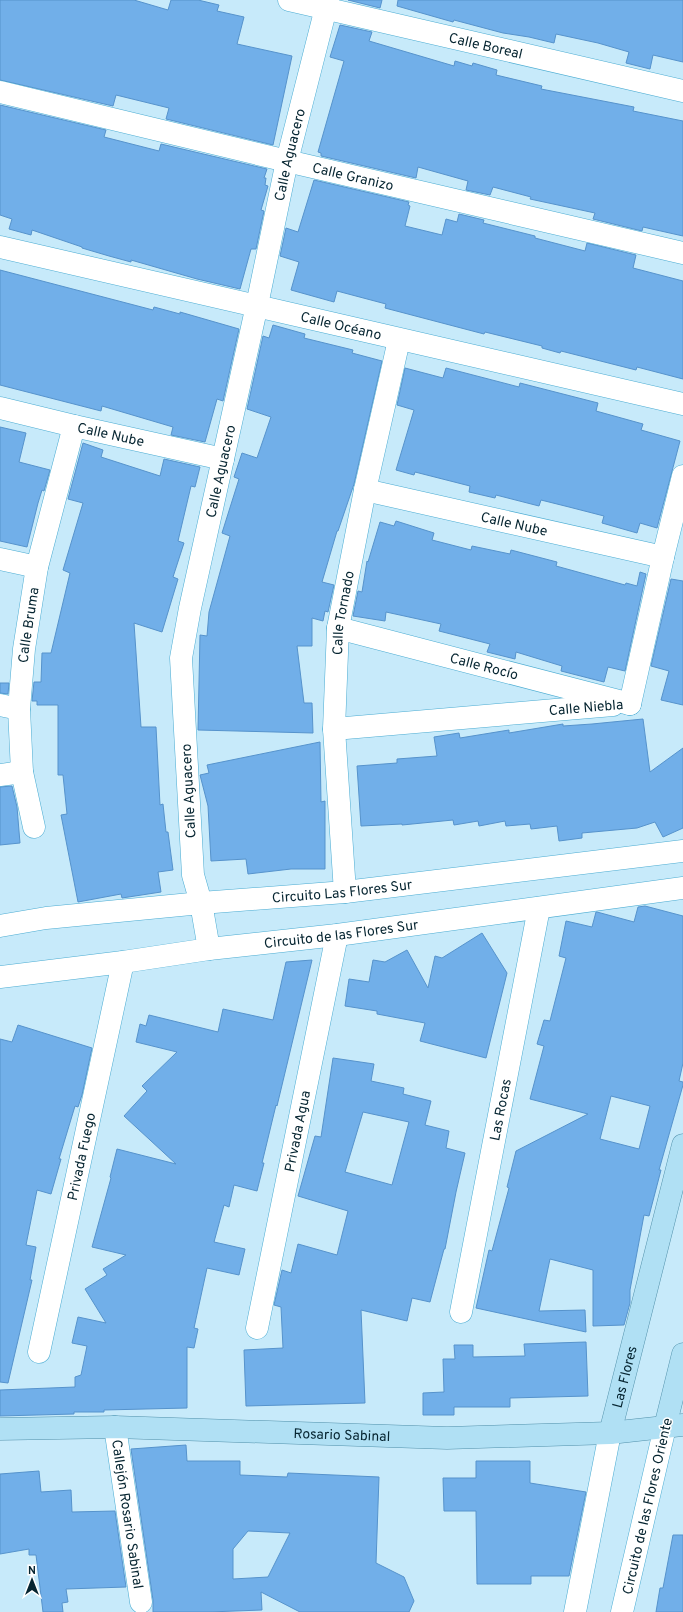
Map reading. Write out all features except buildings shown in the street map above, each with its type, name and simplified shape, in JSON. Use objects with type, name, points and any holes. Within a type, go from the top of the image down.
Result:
[{"type":"main road","name":"Las Flores","points":[[610,1433],[683,1144]]},
{"type":"main road","name":"Circuito de las Flores Oriente","points":[[674,1426],[683,1354]]},
{"type":"main road","name":"Rosario Sabinal","points":[[0,1429],[115,1427],[447,1438],[610,1433],[674,1426]]},
{"type":"street","name":"Calle Boreal","points":[[289,0],[327,4],[683,91]]},
{"type":"street","name":"Calle Aguacero","points":[[210,949],[201,903],[193,875],[181,658],[190,608],[257,305],[287,161],[327,4]]},
{"type":"street","name":"Calle Granizo","points":[[0,92],[287,161],[683,253]]},
{"type":"street","name":"Calle Océano","points":[[0,247],[257,305],[399,340],[683,404]]},
{"type":"street","name":"Calle Tornado","points":[[345,892],[334,729],[338,628],[365,490],[399,340]]},
{"type":"street","name":"Calle Nube","points":[[0,408],[223,459]]},
{"type":"street","name":"Calle Bruma","points":[[34,827],[10,707],[24,649],[37,567],[74,426]]},
{"type":"street","name":"Calle Niebla","points":[[334,729],[630,704],[683,476]]},
{"type":"street","name":"Calle Nube","points":[[365,490],[663,557]]},
{"type":"street","points":[[0,559],[37,567]]},
{"type":"street","name":"Calle Rocío","points":[[338,628],[630,704]]},
{"type":"street","points":[[0,775],[22,772]]},
{"type":"street","name":"Circuito Las Flores Sur","points":[[0,926],[46,918],[201,903],[345,892],[683,851]]},
{"type":"street","name":"Circuito de las Flores Sur","points":[[0,977],[123,962],[210,949],[338,935],[683,888]]},
{"type":"street","name":"Las Rocas","points":[[461,1312],[539,908]]},
{"type":"street","name":"Privada Agua","points":[[257,1328],[338,935]]},
{"type":"street","name":"Privada Fuego","points":[[39,1352],[123,962]]},
{"type":"street","name":"Circuito de las Flores Oriente","points":[[622,1612],[674,1426]]},
{"type":"street","name":"Callejón Rosario Sabinal","points":[[115,1427],[141,1602]]},
{"type":"street","name":"Las Flores","points":[[575,1612],[610,1433]]}]
